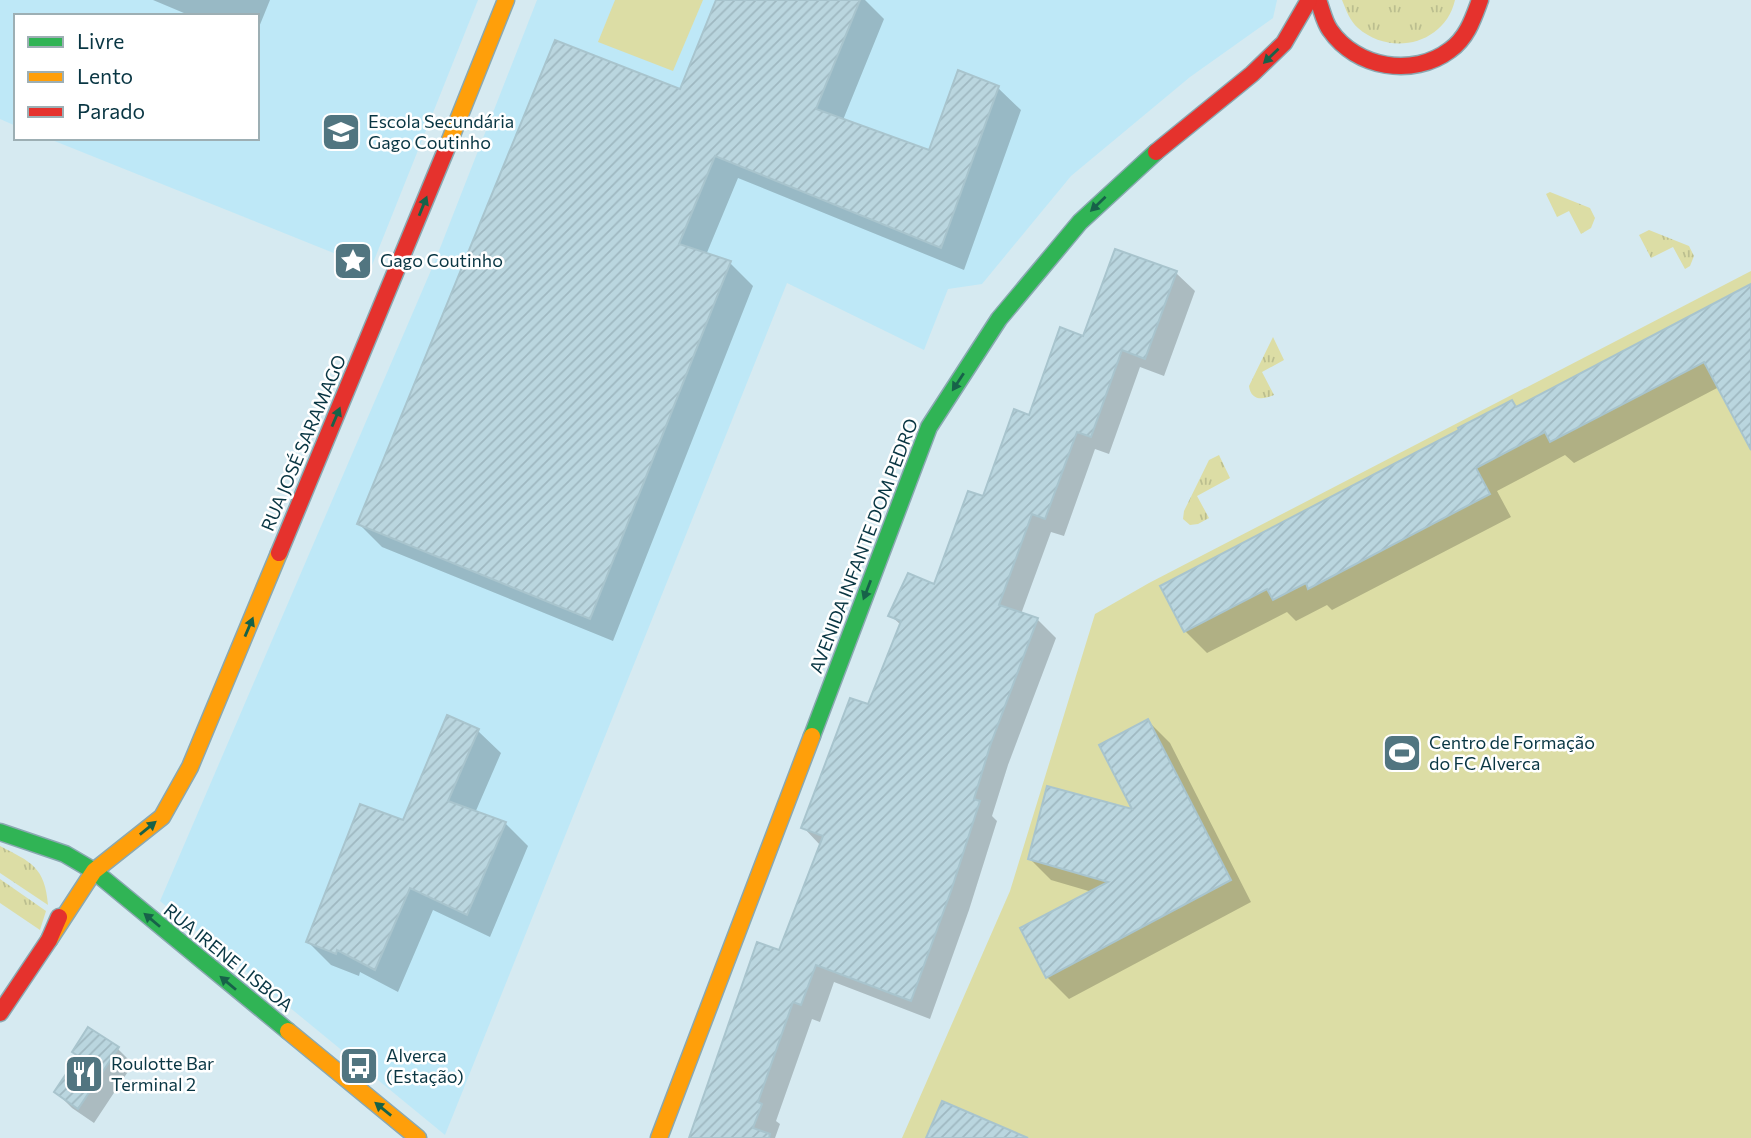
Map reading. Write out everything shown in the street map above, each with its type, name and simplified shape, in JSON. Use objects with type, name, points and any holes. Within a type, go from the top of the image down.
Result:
[{"type":"street","name":"RUA JOSÉ SARAMAGO","points":[[49,940],[94,871],[162,817],[190,767],[506,0]]},
{"type":"street","name":"AVENIDA INFANTE DOM PEDRO","points":[[659,1138],[929,427],[999,319],[1080,222],[1139,166],[1252,74],[1284,43],[1309,0]]},
{"type":"street","points":[[1318,0],[1331,32],[1346,49],[1367,62],[1390,68],[1413,67],[1436,59],[1455,46],[1470,27],[1480,0]]},
{"type":"street","name":"RUA IRENE LISBOA","points":[[8,834],[65,854],[94,871],[418,1138]]},
{"type":"street","points":[[8,834],[30,844],[51,866]]},
{"type":"street","points":[[0,1013],[49,940],[60,910],[60,895]]},
{"type":"shaded area","name":"Escola Secundária Gago Coutinho","points":[[0,0],[478,0],[371,268],[52,140],[259,140],[259,14],[14,14],[14,125],[0,119]]},
{"type":"shaded area","points":[[537,0],[1277,0],[1273,18],[1190,77],[1071,176],[982,284],[948,289],[924,350],[787,283],[445,1135],[160,901],[435,261]]},
{"type":"green space","points":[[615,0],[703,0],[673,71],[598,42]]},
{"type":"green space","points":[[1342,0],[1455,0],[1449,15],[1429,36],[1401,43],[1371,37],[1358,28],[1350,19]]},
{"type":"green space","points":[[1550,192],[1590,208],[1595,218],[1591,228],[1581,234],[1569,211],[1557,217],[1546,194]]},
{"type":"green space","points":[[1649,230],[1689,246],[1694,256],[1690,266],[1685,269],[1673,247],[1651,258],[1639,235]]},
{"type":"green space","name":"Centro de Formação do FC Alverca","points":[[1751,271],[1751,1138],[902,1138],[1010,891],[1095,614],[1149,583]]},
{"type":"green space","points":[[1273,337],[1284,360],[1262,372],[1274,395],[1258,398],[1252,394],[1249,386]]},
{"type":"green space","points":[[1219,455],[1230,478],[1197,496],[1209,518],[1190,525],[1183,519],[1184,511],[1209,460]]},
{"type":"green space","points":[[0,846],[28,862],[40,874],[48,905],[0,873]]},
{"type":"green space","points":[[0,879],[46,911],[40,930],[0,903]]},
{"type":"building","points":[[716,0],[860,0],[816,109],[929,150],[958,70],[999,86],[941,248],[715,156],[679,244],[731,261],[590,619],[357,524],[555,40],[680,89]]},
{"type":"building","points":[[1115,249],[1177,271],[1145,359],[1122,350],[1091,437],[1077,432],[1045,519],[1032,514],[999,605],[1038,618],[990,746],[974,799],[980,801],[911,1001],[816,965],[801,1005],[793,1002],[758,1102],[762,1104],[753,1128],[770,1134],[769,1138],[689,1138],[757,942],[779,950],[823,836],[801,828],[850,698],[868,704],[901,621],[888,616],[908,573],[934,584],[968,491],[983,496],[1014,409],[1029,415],[1060,327],[1083,336]]},
{"type":"building","points":[[1751,284],[1751,450],[1704,362],[1550,442],[1545,432],[1476,468],[1490,494],[1308,589],[1306,583],[1273,600],[1267,589],[1184,632],[1160,586],[1512,400],[1516,407]]},
{"type":"building","points":[[447,715],[479,729],[448,801],[506,822],[467,915],[410,888],[375,970],[337,950],[336,954],[306,942],[360,804],[403,820]]},
{"type":"building","points":[[1148,719],[1231,880],[1046,978],[1020,928],[1108,882],[1028,859],[1047,786],[1132,809],[1099,745]]},
{"type":"building","name":"Roulotte Bar Terminal 2","points":[[88,1027],[119,1047],[78,1109],[54,1092],[78,1056],[72,1052]]},
{"type":"building","points":[[942,1101],[1028,1138],[926,1138]]},
{"type":"traffic: fast","points":[[812,736],[929,427],[999,319],[1080,222],[1156,152]]},
{"type":"traffic: fast","points":[[0,832],[65,854],[94,871],[288,1031]]},
{"type":"traffic: slow","points":[[448,145],[506,0]]},
{"type":"traffic: slow","points":[[49,940],[94,871],[162,817],[190,767],[279,553]]},
{"type":"traffic: slow","points":[[659,1138],[812,736]]},
{"type":"traffic: slow","points":[[288,1031],[418,1138]]},
{"type":"traffic: jam","points":[[1156,152],[1252,74],[1284,43],[1309,0]]},
{"type":"traffic: jam","points":[[1318,0],[1328,27],[1341,43],[1370,60],[1403,66],[1435,59],[1456,45],[1469,28],[1480,0]]},
{"type":"traffic: jam","points":[[279,553],[448,145]]},
{"type":"traffic: jam","points":[[0,1013],[49,940],[59,917]]},
{"type":"place","name":"Escola Secundária Gago Coutinho","points":[[341,132]]},
{"type":"place","name":"Gago Coutinho","points":[[353,261]]},
{"type":"place","name":"Centro de Formação do FC Alverca","points":[[1402,753]]},
{"type":"place","name":"Alverca (Estação)","points":[[359,1066]]},
{"type":"place","name":"Roulotte Bar Terminal 2","points":[[84,1074]]}]
